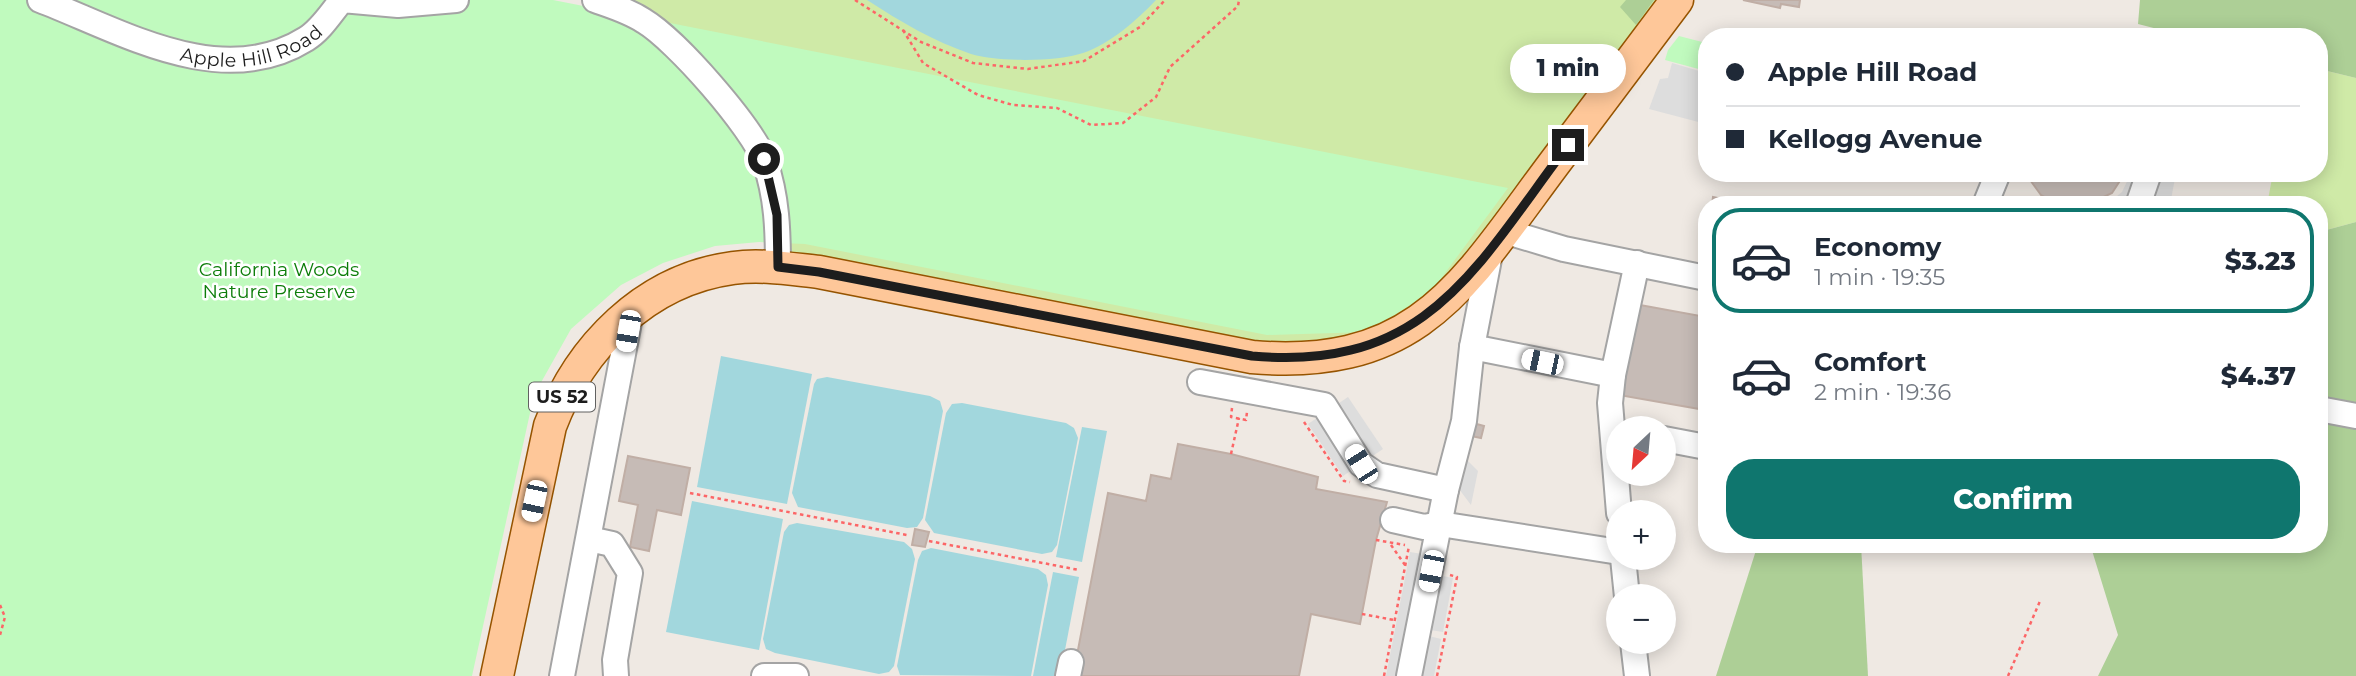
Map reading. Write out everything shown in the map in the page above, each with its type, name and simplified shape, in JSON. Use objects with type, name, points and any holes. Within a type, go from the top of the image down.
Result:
[{"type":"main road","name":"US 52","points":[[497,676],[550,426],[578,368],[595,345],[631,312],[668,290],[695,278],[730,268],[778,267],[819,272],[1252,356],[1283,359],[1346,353],[1398,334],[1457,291],[1677,0]]},
{"type":"street","name":"Apple Hill Road","points":[[40,0],[181,54],[231,61],[256,58],[306,39],[342,0],[398,5],[456,0]]},
{"type":"street","points":[[595,0],[645,22],[666,38],[752,137],[764,159],[773,186],[777,215],[778,267]]},
{"type":"street","points":[[1409,676],[1446,490],[1464,421],[1472,347],[1498,240],[1564,249],[1698,276]]},
{"type":"street","points":[[1615,416],[1613,375],[1637,263]]},
{"type":"street","points":[[562,676],[631,312]]},
{"type":"street","points":[[1472,347],[1613,375]]},
{"type":"street","points":[[1200,382],[1324,405],[1361,464],[1377,475],[1446,490]]},
{"type":"street","points":[[2328,411],[2356,416]]},
{"type":"street","points":[[1676,441],[1698,445]]},
{"type":"street","points":[[1392,531],[1440,524],[1606,550]]},
{"type":"street","points":[[589,540],[612,544],[630,573],[615,660],[616,676]]},
{"type":"street","points":[[1634,654],[1637,676]]},
{"type":"street","points":[[764,676],[796,676]]},
{"type":"path","points":[[855,0],[921,42],[973,63],[1028,69],[1084,61],[1140,27],[1165,0]]},
{"type":"path","points":[[903,30],[923,63],[978,95],[1013,105],[1057,107],[1091,125],[1123,123],[1156,97],[1170,67],[1238,6],[1239,0]]},
{"type":"path","points":[[1231,454],[1239,418]]},
{"type":"path","points":[[690,493],[907,535]]},
{"type":"path","points":[[1376,540],[1392,531]]},
{"type":"path","points":[[1392,531],[1409,546],[1419,548]]},
{"type":"path","points":[[1392,531],[1405,565]]},
{"type":"path","points":[[929,541],[1079,570]]},
{"type":"path","points":[[1384,676],[1409,546]]},
{"type":"path","points":[[1437,676],[1457,577],[1440,573]]},
{"type":"path","points":[[2008,676],[2040,601]]},
{"type":"path","points":[[0,605],[5,617],[0,635]]},
{"type":"path","points":[[1362,614],[1394,620]]},
{"type":"green space","name":"California Woods Nature Preserve","points":[[0,0],[553,0],[1508,188],[1431,292],[1367,332],[1267,335],[805,244],[759,242],[715,246],[663,263],[621,285],[571,329],[534,395],[472,676],[0,676]]},
{"type":"green space","points":[[595,0],[1677,0],[1457,291],[1315,358],[778,267],[777,215]]},
{"type":"green space","points":[[1626,0],[1654,0],[1636,25],[1620,7]]},
{"type":"green space","points":[[2140,0],[2356,0],[2356,78],[2328,71],[2328,28],[2154,28],[2138,24]]},
{"type":"green space","points":[[1679,36],[1698,41],[1698,69],[1665,60],[1668,50]]},
{"type":"green space","points":[[2328,71],[2356,78],[2356,222],[2328,230],[2328,196],[2269,196],[2271,182],[2328,182]]},
{"type":"green space","points":[[2356,222],[2356,676],[2098,676],[2118,635],[2093,553],[2328,553],[2328,230]]},
{"type":"green space","points":[[1755,553],[1861,553],[1868,676],[1716,676]]},
{"type":"shaded area","points":[[1672,63],[1698,71],[1698,122],[1649,109],[1660,79],[1668,78]]},
{"type":"shaded area","points":[[2127,182],[2174,182],[2172,196],[2117,196]]},
{"type":"shaded area","points":[[1348,397],[1383,449],[1343,476],[1308,424]]},
{"type":"shaded area","points":[[1469,449],[1467,460],[1478,471],[1471,505],[1444,469]]},
{"type":"shaded area","points":[[1410,552],[1441,557],[1438,575],[1453,578],[1443,632],[1430,630],[1429,636],[1441,639],[1434,676],[1386,676]]},
{"type":"water","points":[[867,0],[1156,0],[1122,31],[1093,49],[1072,56],[1027,60],[982,57],[957,49]]},
{"type":"water","points":[[721,356],[812,374],[787,504],[697,487]]},
{"type":"water","points":[[827,377],[930,396],[940,401],[943,411],[923,518],[917,527],[907,528],[798,507],[792,493],[814,384],[817,379]]},
{"type":"water","points":[[962,403],[1066,423],[1074,428],[1078,438],[1057,545],[1052,552],[1042,554],[934,533],[925,520],[946,413],[952,404]]},
{"type":"water","points":[[1082,427],[1107,431],[1082,562],[1056,557]]},
{"type":"water","points":[[692,501],[783,519],[759,650],[666,632]]},
{"type":"water","points":[[797,523],[904,542],[912,549],[915,559],[894,666],[889,672],[879,674],[766,649],[763,639],[784,532],[789,525]]},
{"type":"water","points":[[931,548],[1038,569],[1046,575],[1048,585],[1031,676],[900,675],[897,666],[918,560],[922,551]]},
{"type":"water","points":[[1053,572],[1079,577],[1060,676],[1033,676]]},
{"type":"building","points":[[1743,0],[1800,0],[1799,7],[1781,4],[1780,8]]},
{"type":"building","points":[[2032,182],[2119,182],[2112,193],[2106,196],[2041,195]]},
{"type":"building","points":[[1640,305],[1698,316],[1698,409],[1619,395]]},
{"type":"building","points":[[1473,423],[1484,426],[1481,438],[1471,436]]},
{"type":"building","points":[[1178,444],[1231,454],[1318,477],[1316,489],[1387,502],[1376,540],[1360,624],[1311,614],[1299,676],[1073,676],[1108,493],[1146,501],[1151,475],[1171,479]]},
{"type":"building","points":[[628,456],[690,468],[681,515],[657,510],[649,551],[630,547],[638,505],[619,501]]},
{"type":"building","points":[[915,529],[929,532],[925,547],[912,545]]},
{"type":"route","points":[[764,159],[773,186],[777,215],[778,267],[819,272],[1252,356],[1283,359],[1330,356],[1369,347],[1398,334],[1438,307],[1457,291],[1491,249],[1568,145]]}]
